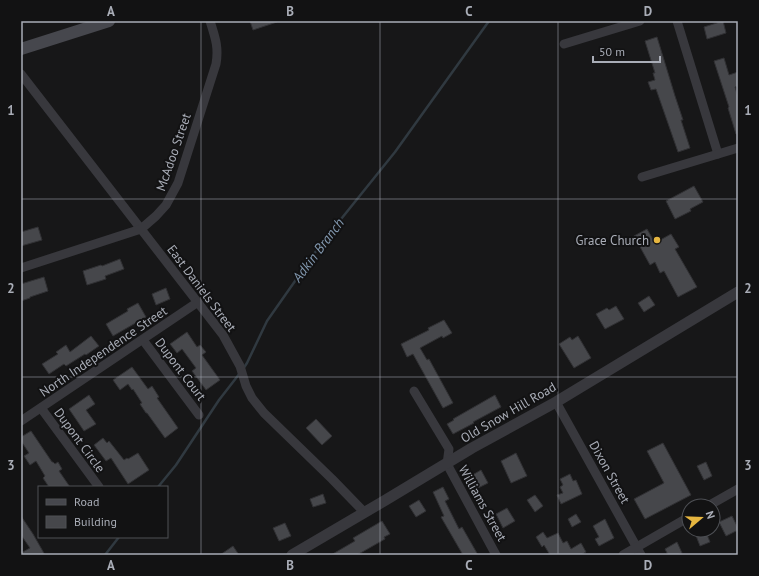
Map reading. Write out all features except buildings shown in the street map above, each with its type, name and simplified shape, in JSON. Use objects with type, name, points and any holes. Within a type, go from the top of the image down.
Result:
[{"type":"main road","points":[[21,49],[109,21]]},
{"type":"street","name":"McAdoo Street","points":[[21,268],[141,229],[166,205],[178,183],[216,64],[217,46],[210,21]]},
{"type":"street","points":[[564,44],[640,21]]},
{"type":"street","points":[[677,21],[718,154]]},
{"type":"street","name":"East Daniels Street","points":[[21,74],[223,335],[240,366],[246,386],[257,405],[364,512]]},
{"type":"street","points":[[642,177],[738,148]]},
{"type":"street","name":"Old Snow Hill Road","points":[[292,555],[472,448],[556,402],[738,292]]},
{"type":"street","name":"North Independence Street","points":[[21,421],[198,302]]},
{"type":"street","name":"Dupont Court","points":[[143,340],[199,415]]},
{"type":"street","points":[[414,391],[449,449],[447,464]]},
{"type":"street","name":"Dixon Street","points":[[556,402],[639,551]]},
{"type":"street","name":"Dupont Circle","points":[[41,408],[98,486]]},
{"type":"street","name":"Williams Street","points":[[447,464],[496,555]]},
{"type":"street","points":[[721,499],[738,489]]},
{"type":"street","points":[[623,555],[639,551],[681,522]]},
{"type":"waterway","name":"Adkin Branch","points":[[243,369],[267,321],[321,244],[395,152],[489,21]]},
{"type":"waterway","name":"Adkin Branch","points":[[159,486],[176,465],[219,400],[240,373]]},
{"type":"waterway","name":"Adkin Branch","points":[[105,555],[118,538]]},
{"type":"place","name":"Grace Church","points":[[657,240]]}]
